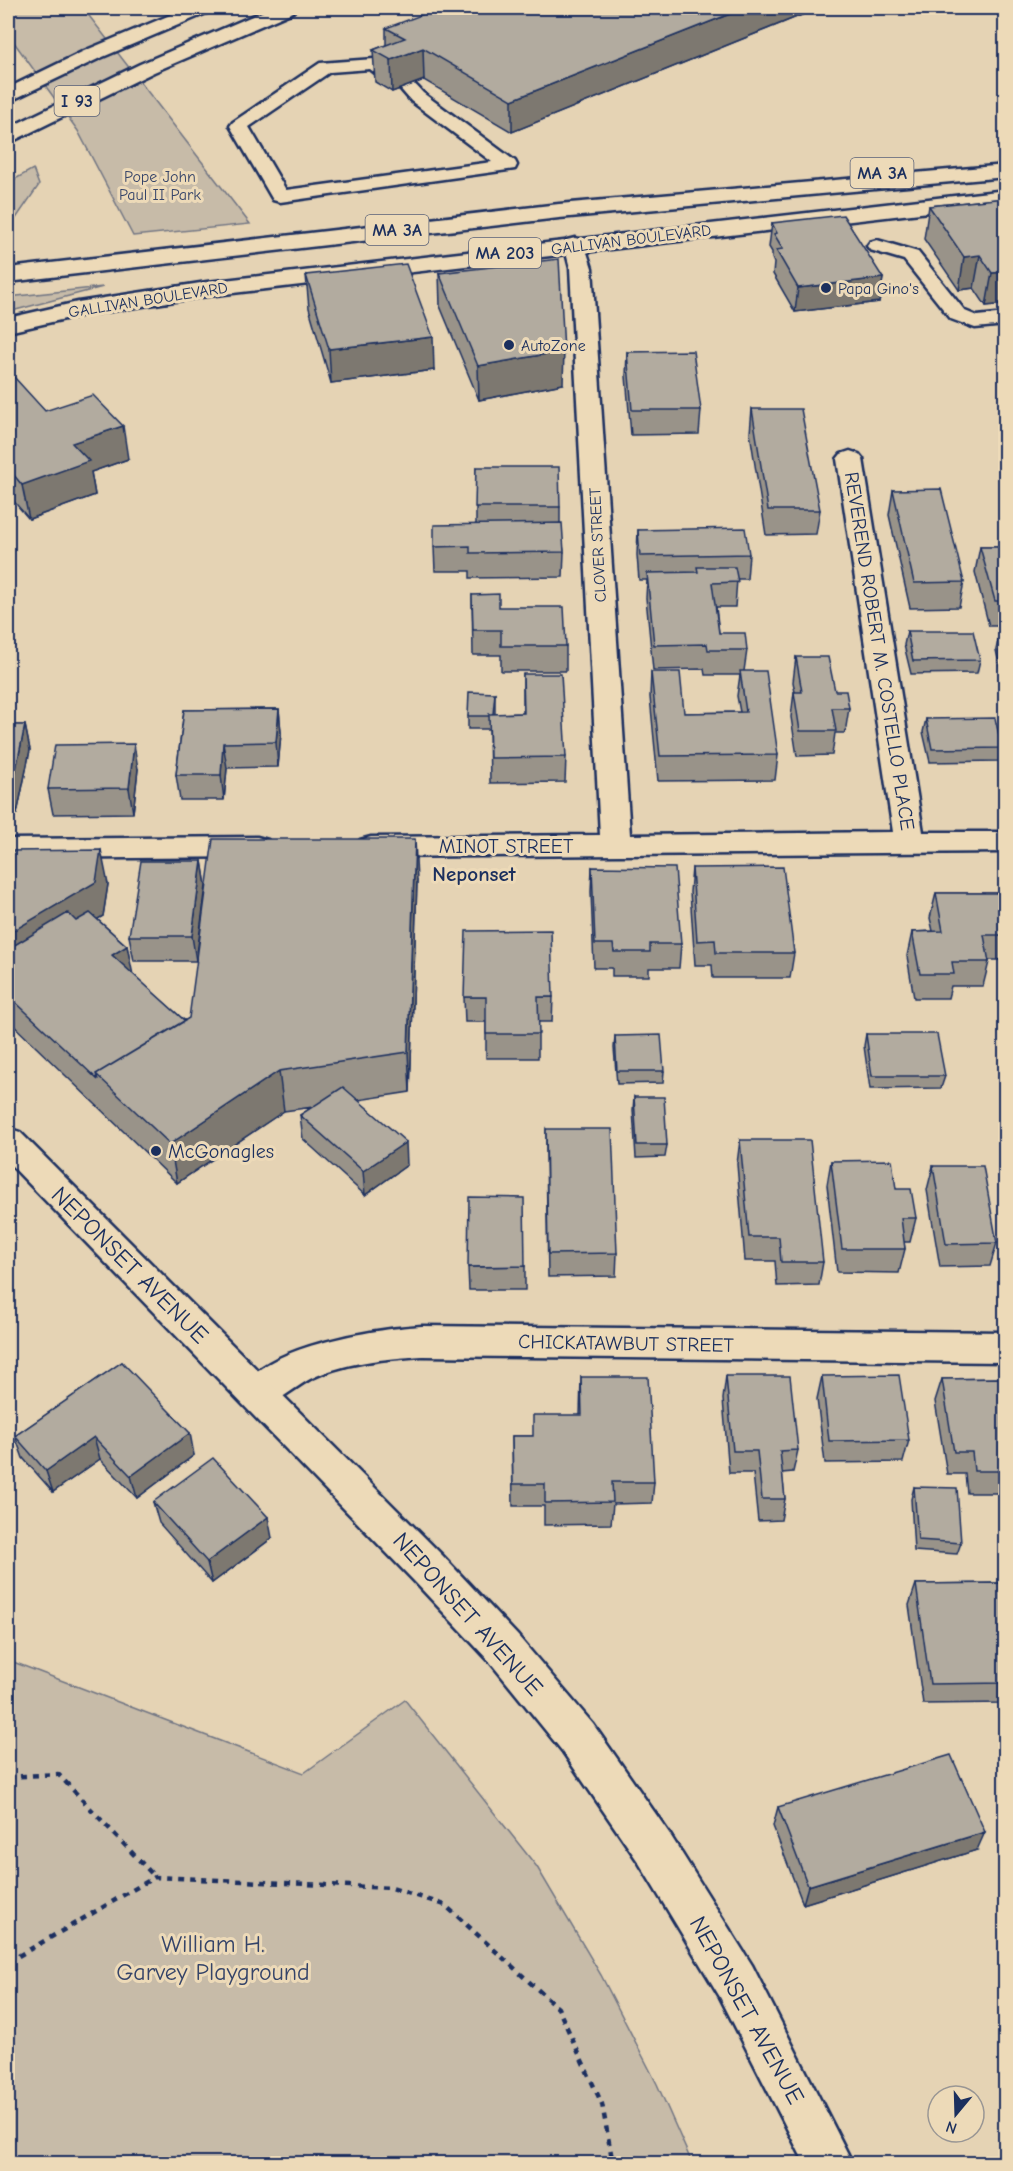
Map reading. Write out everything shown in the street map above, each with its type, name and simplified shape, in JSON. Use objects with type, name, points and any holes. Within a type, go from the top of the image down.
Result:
[{"type":"main road","name":"I 93","points":[[8,136],[132,48],[162,8]]},
{"type":"main road","name":"I 93","points":[[8,118],[202,8]]},
{"type":"main road","name":"I 93","points":[[8,96],[132,48],[247,8]]},
{"type":"main road","name":"I 93","points":[[8,76],[132,48],[286,8]]},
{"type":"main road","name":"MA 3A","points":[[757,192],[1005,151]]},
{"type":"main road","name":"GALLIVAN BOULEVARD","points":[[8,275],[559,212],[1005,171]]},
{"type":"main road","name":"GALLIVAN BOULEVARD","points":[[8,325],[141,297],[1004,197]]},
{"type":"main road","name":"CLOVER STREET","points":[[575,245],[580,268],[615,845]]},
{"type":"main road","points":[[8,280],[37,272]]},
{"type":"main road","name":"REVEREND ROBERT M. COSTELLO PLACE","points":[[850,459],[910,843]]},
{"type":"main road","name":"MINOT STREET","points":[[341,847],[1005,842]]},
{"type":"main road","points":[[8,849],[282,847]]},
{"type":"main road","name":"NEPONSET AVENUE","points":[[8,1141],[257,1392],[489,1633],[578,1738],[654,1848],[736,1981],[830,2163]]},
{"type":"main road","name":"CHICKATAWBUT STREET","points":[[257,1392],[285,1372],[350,1348],[422,1341],[1005,1347]]},
{"type":"lane","points":[[390,76],[374,64],[326,67],[239,126],[280,196],[508,165],[417,97],[407,86]]},
{"type":"lane","points":[[877,246],[911,256],[958,315],[975,321],[1005,319]]},
{"type":"path","points":[[8,1777],[58,1774],[155,1877]]},
{"type":"path","points":[[8,1962],[155,1877],[392,1888],[445,1905],[558,2008],[602,2104],[613,2163]]},
{"type":"green space","name":"Pope John Paul II Park","points":[[8,8],[83,8],[250,224],[133,236],[78,131],[8,34]]},
{"type":"green space","points":[[33,169],[39,185],[8,230],[8,183]]},
{"type":"green space","points":[[103,287],[8,312],[8,297]]},
{"type":"green space","name":"William H. Garvey Playground","points":[[8,1660],[304,1773],[405,1700],[537,1867],[601,1975],[657,2084],[692,2163],[8,2163]]},
{"type":"building","points":[[440,8],[745,8],[512,100],[423,48],[391,60],[373,50],[405,38],[386,28]]},
{"type":"building","points":[[1005,198],[1005,272],[992,273],[980,255],[964,257],[929,206]]},
{"type":"building","points":[[843,215],[883,278],[798,288],[776,250],[783,249],[774,234],[777,233],[772,223]]},
{"type":"building","name":"AutoZone","points":[[559,259],[564,351],[478,366],[439,273]]},
{"type":"building","points":[[406,264],[433,337],[329,349],[306,275]]},
{"type":"building","points":[[693,351],[701,410],[632,410],[627,352]]},
{"type":"building","points":[[14,377],[45,411],[93,395],[123,426],[72,443],[89,461],[22,485],[8,468],[8,379]]},
{"type":"building","points":[[752,409],[801,409],[820,510],[768,510]]},
{"type":"building","points":[[476,467],[559,467],[560,507],[475,507]]},
{"type":"building","points":[[941,489],[964,582],[914,583],[893,490]]},
{"type":"building","points":[[562,523],[564,552],[470,553],[470,546],[434,547],[434,525]]},
{"type":"building","points":[[745,528],[749,554],[640,556],[638,530]]},
{"type":"building","points":[[980,547],[1005,547],[1005,601],[995,601]]},
{"type":"building","points":[[697,567],[735,567],[738,582],[712,583],[719,633],[745,633],[747,650],[708,650],[707,644],[654,645],[647,573],[698,572]]},
{"type":"building","points":[[499,594],[499,607],[564,607],[566,646],[501,646],[501,630],[473,630],[472,595]]},
{"type":"building","points":[[1001,625],[1005,625],[1005,643]]},
{"type":"building","points":[[907,631],[973,631],[980,660],[913,661]]},
{"type":"building","points":[[796,657],[828,657],[835,691],[846,691],[849,708],[832,708],[836,731],[800,731],[794,692],[802,692]]},
{"type":"building","points":[[740,671],[766,671],[778,755],[660,756],[651,672],[680,672],[684,713],[746,712]]},
{"type":"building","points":[[523,674],[561,674],[566,757],[490,758],[489,714],[524,713]]},
{"type":"building","points":[[469,692],[495,693],[493,714],[468,716]]},
{"type":"building","points":[[279,709],[276,742],[223,743],[221,775],[176,775],[184,710]]},
{"type":"building","points":[[995,718],[1002,748],[932,749],[926,719]]},
{"type":"building","points":[[8,725],[25,725],[12,789],[8,789]]},
{"type":"building","points":[[134,744],[129,788],[48,789],[55,745]]},
{"type":"building","points":[[213,839],[415,839],[408,1052],[279,1071],[170,1144],[96,1074],[189,1018]]},
{"type":"building","points":[[101,850],[96,882],[8,934],[8,851]]},
{"type":"building","points":[[141,861],[202,861],[192,936],[129,936]]},
{"type":"building","points":[[592,867],[675,868],[681,944],[650,944],[650,952],[614,952],[613,944],[595,944]]},
{"type":"building","points":[[783,867],[794,953],[716,953],[715,940],[697,941],[692,868]]},
{"type":"building","points":[[936,893],[1005,893],[1005,935],[984,935],[989,962],[952,962],[954,974],[920,974],[912,932],[943,931]]},
{"type":"building","points":[[68,913],[76,921],[90,913],[127,946],[112,955],[185,1021],[96,1074],[98,1080],[8,995],[8,949]]},
{"type":"building","points":[[551,930],[553,997],[538,997],[539,1034],[486,1034],[486,997],[464,997],[466,931]]},
{"type":"building","points":[[866,1034],[937,1034],[945,1076],[872,1076]]},
{"type":"building","points":[[661,1035],[664,1071],[617,1071],[615,1036]]},
{"type":"building","points":[[343,1087],[406,1142],[363,1171],[300,1115]]},
{"type":"building","points":[[634,1097],[664,1097],[667,1145],[637,1145]]},
{"type":"building","points":[[546,1129],[612,1129],[617,1253],[548,1254]]},
{"type":"building","points":[[740,1140],[810,1140],[823,1262],[781,1262],[779,1237],[749,1237]]},
{"type":"building","points":[[892,1160],[896,1189],[911,1189],[916,1218],[901,1218],[905,1249],[842,1249],[831,1161]]},
{"type":"building","points":[[933,1166],[983,1166],[997,1243],[946,1244]]},
{"type":"building","points":[[469,1197],[524,1198],[525,1266],[468,1267]]},
{"type":"building","points":[[122,1362],[190,1433],[131,1476],[94,1437],[46,1471],[15,1436]]},
{"type":"building","points":[[899,1375],[909,1440],[829,1441],[822,1376]]},
{"type":"building","points":[[726,1376],[790,1376],[798,1450],[780,1451],[785,1499],[762,1499],[757,1451],[733,1451]]},
{"type":"building","points":[[581,1377],[648,1377],[654,1482],[612,1482],[613,1502],[545,1503],[545,1484],[513,1484],[512,1436],[533,1436],[533,1415],[582,1415]]},
{"type":"building","points":[[1005,1378],[1005,1471],[974,1471],[972,1452],[954,1452],[942,1379]]},
{"type":"building","points":[[213,1458],[268,1517],[207,1562],[153,1502]]},
{"type":"building","points":[[914,1487],[957,1488],[961,1543],[918,1540]]},
{"type":"building","points":[[1005,1583],[1005,1683],[930,1684],[916,1584]]},
{"type":"building","points":[[951,1755],[985,1832],[808,1886],[778,1807]]},
{"type":"place","name":"Papa Gino's","points":[[826,288]]},
{"type":"place","name":"AutoZone","points":[[509,345]]},
{"type":"place","name":"McGonagles","points":[[156,1151]]},
{"type":"district","name":"Neponset","points":[[474,874]]}]
